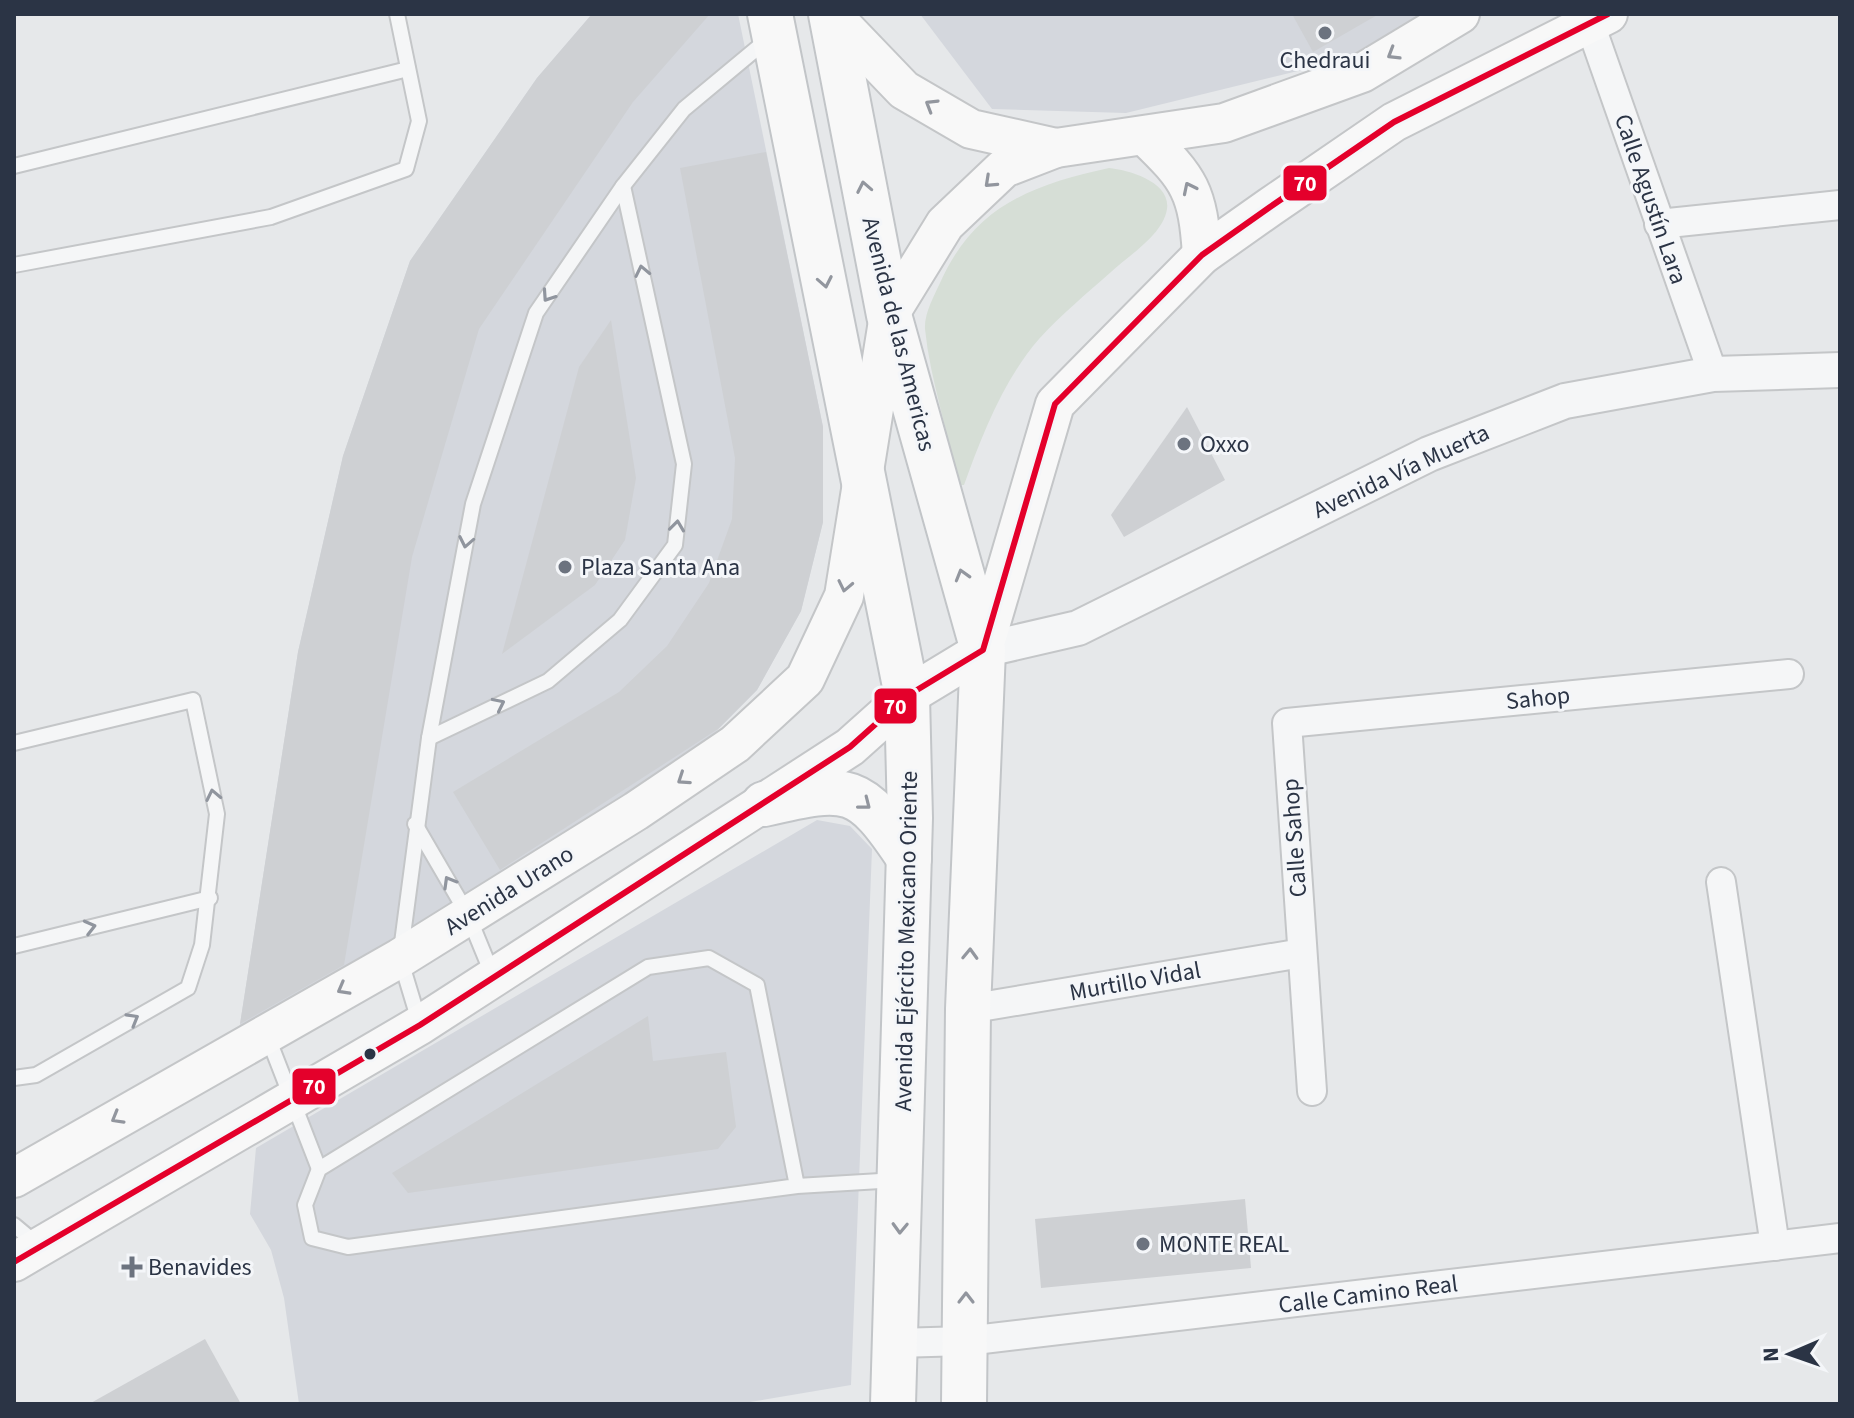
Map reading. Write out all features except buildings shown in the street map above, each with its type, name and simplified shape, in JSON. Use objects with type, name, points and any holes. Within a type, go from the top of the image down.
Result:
[{"type":"main road","name":"Avenida de las Americas","points":[[831,14],[889,315],[983,650]]},
{"type":"main road","points":[[831,14],[904,90],[971,129],[1056,148]]},
{"type":"main road","points":[[889,315],[945,224],[1004,168],[1056,148],[1224,123],[1362,73],[1460,14]]},
{"type":"main road","points":[[964,1404],[968,1009],[983,650],[1055,404],[1202,255],[1394,122],[1599,19]]},
{"type":"main road","points":[[772,24],[865,482]]},
{"type":"main road","points":[[791,115],[847,103]]},
{"type":"main road","points":[[1145,136],[1176,166],[1191,188],[1199,216],[1202,255]]},
{"type":"main road","name":"Avenida Urano","points":[[14,1178],[400,958],[636,811],[735,744],[805,679],[844,596],[865,482],[889,315]]},
{"type":"main road","name":"Avenida Ejército Mexicano Oriente","points":[[865,482],[907,696],[909,858],[893,1404]]},
{"type":"main road","points":[[23,1244],[292,1100],[420,1025],[850,747],[907,696],[983,650]]},
{"type":"main road","points":[[764,804],[818,792],[859,797],[885,822],[909,858]]},
{"type":"street","name":"Calle Agustín Lara","points":[[1599,19],[1659,224],[1713,374]]},
{"type":"street","points":[[1659,224],[1840,205]]},
{"type":"street","name":"Avenida Vía Muerta","points":[[983,650],[1078,628],[1429,454],[1565,401],[1713,374],[1840,370]]},
{"type":"street","name":"Sahop","points":[[1287,723],[1789,674]]},
{"type":"street","name":"Calle Sahop","points":[[1287,723],[1312,1091]]},
{"type":"street","points":[[1721,882],[1775,1246]]},
{"type":"street","name":"Murtillo Vidal","points":[[968,1009],[1302,953]]},
{"type":"street","name":"Calle Camino Real","points":[[896,1343],[966,1341],[1840,1238]]},
{"type":"lane","points":[[14,265],[271,217],[406,169],[419,121],[397,14]]},
{"type":"lane","points":[[420,1025],[400,958],[415,824],[429,738],[473,504],[536,313],[623,186],[684,109],[772,24]]},
{"type":"lane","points":[[14,166],[408,69]]},
{"type":"lane","points":[[429,738],[548,681],[620,620],[675,545],[684,464],[623,186]]},
{"type":"lane","points":[[14,743],[193,700],[217,814],[210,898],[202,945],[188,988],[36,1075],[14,1078]]},
{"type":"lane","points":[[415,824],[468,915],[494,978]]},
{"type":"lane","points":[[14,946],[210,898]]},
{"type":"lane","points":[[797,1186],[757,985],[709,958],[648,967],[319,1169],[305,1205],[312,1238],[348,1247],[797,1186],[901,1180]]},
{"type":"lane","points":[[266,1032],[319,1169]]},
{"type":"shaded area","name":"Plaza Santa Ana","points":[[592,14],[738,14],[823,427],[823,522],[801,611],[757,690],[683,765],[239,1031],[298,652],[343,456],[410,261],[537,78]]},
{"type":"shaded area","points":[[920,14],[1422,14],[1343,60],[1126,113],[992,109]]},
{"type":"shaded area","points":[[1109,168],[1127,171],[1156,185],[1166,200],[1164,218],[1144,244],[1065,313],[1026,355],[995,408],[964,485],[956,485],[925,329],[928,311],[940,283],[970,235],[1008,203],[1055,182]]},
{"type":"shaded area","points":[[817,820],[850,826],[872,849],[851,1385],[738,1404],[299,1404],[284,1298],[271,1250],[250,1214],[256,1148]]},
{"type":"transit line","name":"70","points":[[14,1262],[420,1025],[850,747],[907,696],[983,650],[1055,404],[1202,255],[1270,207],[1394,122],[1608,14]]},
{"type":"place","name":"Chedraui","points":[[1325,33]]},
{"type":"place","name":"Oxxo","points":[[1184,444]]},
{"type":"place","name":"Plaza Santa Ana","points":[[565,567]]},
{"type":"place","name":"MONTE REAL","points":[[1143,1244]]},
{"type":"place","name":"Benavides","points":[[132,1267]]}]
